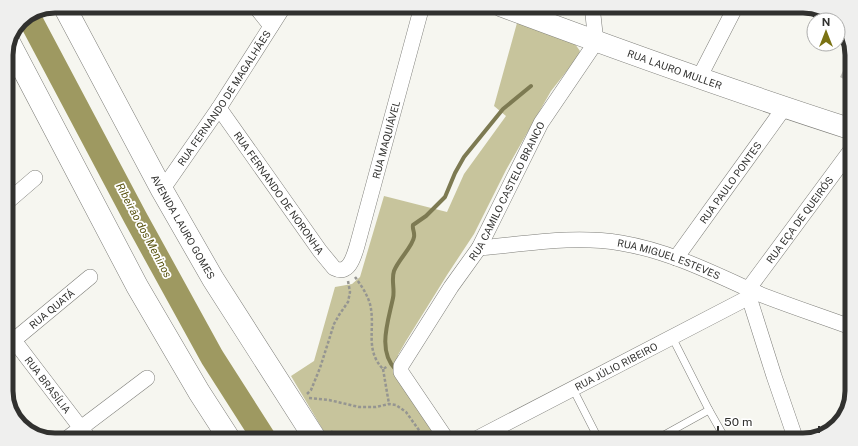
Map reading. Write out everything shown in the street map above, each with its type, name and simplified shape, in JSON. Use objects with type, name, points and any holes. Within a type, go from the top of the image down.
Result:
[{"type":"main road","name":"AVENIDA LAURO GOMES","points":[[68,13],[162,190],[213,279],[312,433]]},
{"type":"main road","points":[[13,50],[140,293],[198,392],[225,433]]},
{"type":"main road","points":[[13,82],[124,293],[166,366],[208,433]]},
{"type":"street","points":[[261,13],[271,26]]},
{"type":"street","name":"RUA FERNANDO DE MAGALHÃES","points":[[162,190],[219,108],[279,13]]},
{"type":"street","name":"RUA MAQUIÁVEL","points":[[346,268],[352,261],[357,246],[420,13]]},
{"type":"street","name":"RUA LAURO MULLER","points":[[519,13],[596,42],[784,108],[845,127]]},
{"type":"street","points":[[593,13],[596,42]]},
{"type":"street","points":[[699,78],[732,13]]},
{"type":"street","name":"RUA CAMILO CASTELO BRANCO","points":[[442,433],[401,372],[401,366],[451,287],[479,248],[541,123],[596,42]]},
{"type":"street","name":"RUA FERNANDO DE NORONHA","points":[[219,108],[320,251],[334,268],[338,270],[346,268]]},
{"type":"street","name":"RUA PAULO PONTES","points":[[676,258],[784,108]]},
{"type":"street","name":"RUA EÇA DE QUEIRÓS","points":[[752,293],[845,157]]},
{"type":"street","points":[[13,197],[35,178]]},
{"type":"street","name":"RUA MIGUEL ESTEVES","points":[[479,248],[546,241],[575,240],[620,243],[652,250],[676,258],[752,293],[845,325]]},
{"type":"street","name":"RUA QUATÁ","points":[[13,333],[90,277]]},
{"type":"street","points":[[752,293],[776,383],[794,433]]},
{"type":"street","name":"RUA JÚLIO RIBEIRO","points":[[488,433],[672,337],[752,293]]},
{"type":"street","name":"RUA BRASÍLIA","points":[[13,339],[84,433]]},
{"type":"street","points":[[86,433],[147,378]]},
{"type":"lane","points":[[672,337],[722,433]]},
{"type":"lane","points":[[573,389],[595,433]]},
{"type":"lane","points":[[668,433],[709,410]]},
{"type":"path","points":[[346,268],[365,292],[370,303],[372,315],[371,334],[373,353],[377,363],[384,369],[389,404]]},
{"type":"path","points":[[346,268],[350,292],[348,302],[338,315],[330,334],[324,357],[314,383],[305,398],[330,400],[363,407],[376,407],[389,404],[396,405],[406,412],[421,433]]},
{"type":"shaded area","points":[[517,23],[569,41],[575,44],[580,51],[577,58],[551,91],[506,170],[474,234],[398,355],[396,376],[433,433],[325,433],[291,376],[314,361],[335,287],[352,284],[360,277],[384,196],[447,212],[464,174],[506,116],[494,106]]},
{"type":"building","points":[[845,67],[845,80],[840,77]]},
{"type":"waterway","name":"Ribeirão dos Meninos","points":[[31,21],[135,217],[212,357],[261,433]]},
{"type":"waterway","points":[[396,370],[390,362],[385,345],[387,326],[393,295],[394,271],[413,241],[413,225],[426,216],[445,197],[455,173],[464,157],[503,109],[531,86]]}]
